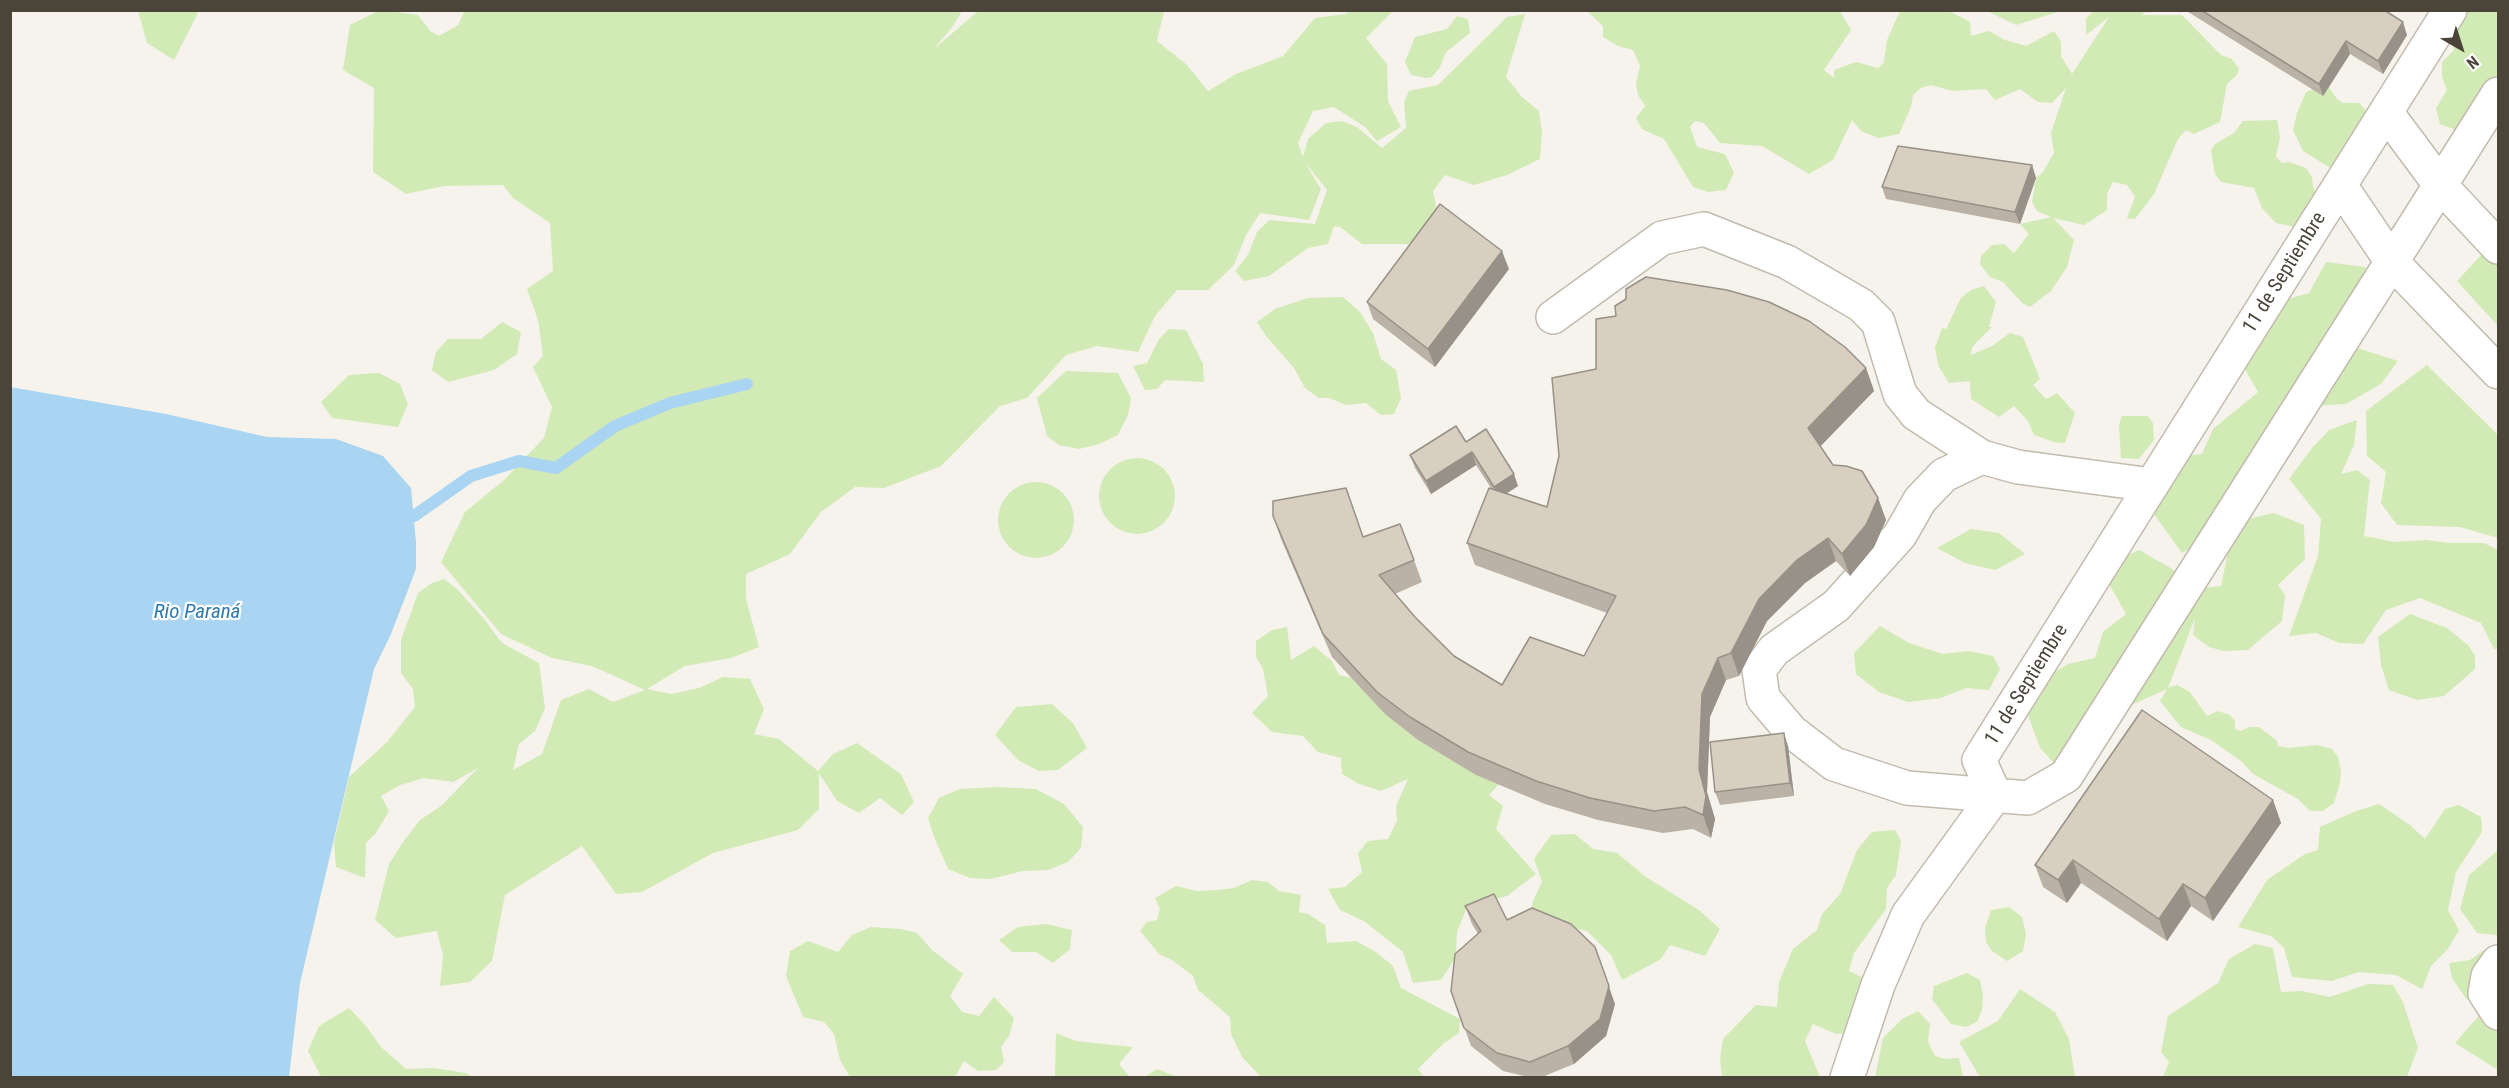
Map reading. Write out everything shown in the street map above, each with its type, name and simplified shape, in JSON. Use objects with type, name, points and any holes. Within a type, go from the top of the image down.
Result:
[{"type":"street","name":"11 de Septiembre","points":[[1995,795],[1979,760],[2450,10]]},
{"type":"street","points":[[1982,457],[1944,475],[1920,500],[1900,535],[1836,606],[1773,650],[1759,670],[1763,698],[1791,731],[1834,764],[1907,788],[2028,798],[2067,776],[2499,94]]},
{"type":"street","points":[[2386,112],[2441,186],[2499,247]]},
{"type":"street","points":[[2340,185],[2392,262],[2499,372]]},
{"type":"street","points":[[1553,318],[1662,238],[1704,229],[1787,262],[1861,305],[1878,322],[1900,394],[1916,414],[1982,457],[2018,467],[2152,485]]},
{"type":"street","points":[[1847,1077],[1878,985],[1908,915],[1995,795]]},
{"type":"street","points":[[2499,962],[2488,976],[2485,993],[2499,1013]]},
{"type":"green space","points":[[138,10],[199,11],[174,60],[147,43]]},
{"type":"green space","points":[[380,10],[418,15],[430,31],[439,36],[458,25],[465,10],[962,11],[934,49],[978,11],[1164,11],[1157,41],[1186,64],[1208,91],[1236,74],[1283,56],[1315,18],[1345,14],[1350,11],[1393,11],[1366,38],[1387,64],[1388,101],[1401,127],[1377,141],[1365,127],[1334,107],[1313,111],[1298,143],[1303,157],[1308,139],[1326,123],[1342,121],[1357,127],[1382,148],[1406,128],[1404,102],[1409,91],[1438,85],[1507,17],[1525,14],[1506,77],[1522,97],[1539,111],[1542,133],[1540,159],[1507,175],[1474,185],[1445,175],[1433,191],[1438,215],[1416,244],[1362,244],[1340,227],[1334,226],[1328,244],[1308,248],[1269,276],[1244,281],[1235,271],[1248,255],[1257,232],[1269,220],[1315,224],[1327,190],[1304,161],[1321,189],[1309,220],[1260,213],[1246,235],[1234,265],[1208,290],[1177,290],[1155,316],[1138,352],[1097,346],[1066,355],[1027,398],[1000,406],[941,466],[884,488],[855,487],[821,512],[790,554],[746,574],[746,599],[759,647],[731,658],[685,666],[647,689],[671,694],[699,688],[723,677],[750,679],[764,709],[754,734],[779,739],[818,771],[833,754],[857,743],[901,774],[914,802],[902,815],[880,798],[859,813],[837,801],[819,773],[819,809],[798,830],[713,853],[642,892],[616,894],[582,846],[505,895],[492,961],[470,982],[440,986],[443,956],[437,931],[396,938],[375,920],[389,864],[403,842],[420,820],[441,806],[478,768],[453,782],[424,778],[400,785],[381,796],[389,811],[376,833],[366,843],[365,878],[336,867],[334,843],[349,777],[388,741],[415,707],[413,689],[401,673],[401,640],[418,593],[432,583],[444,579],[457,589],[502,643],[539,663],[545,708],[535,731],[519,744],[513,770],[542,754],[561,700],[589,689],[613,702],[645,690],[592,666],[552,658],[501,634],[441,562],[465,512],[504,480],[544,438],[552,407],[533,367],[543,356],[538,320],[527,289],[553,271],[550,223],[513,198],[503,185],[444,186],[406,194],[373,172],[374,88],[343,70],[350,25]]},
{"type":"green space","points":[[1587,11],[1840,11],[1851,30],[1824,70],[1834,78],[1834,70],[1856,62],[1878,68],[1884,62],[1887,40],[1900,11],[1949,11],[1970,22],[1971,36],[1989,31],[2005,40],[2026,46],[2054,31],[2061,42],[2061,56],[2072,74],[2109,17],[2086,35],[2086,18],[2094,11],[2146,11],[2142,15],[2182,15],[2221,55],[2232,59],[2239,69],[2237,75],[2227,84],[2220,122],[2194,134],[2186,130],[2178,139],[2154,194],[2135,219],[2127,218],[2135,197],[2127,185],[2113,182],[2107,194],[2107,210],[2084,225],[2053,218],[2074,240],[2067,267],[2051,291],[2030,307],[2022,303],[2003,282],[1990,277],[1980,264],[1981,256],[1992,245],[2004,244],[2014,253],[2029,234],[2020,224],[2051,217],[2037,211],[2032,202],[2036,178],[2043,172],[2054,153],[2051,133],[2066,88],[2052,103],[2038,102],[2020,89],[1995,100],[1986,89],[1953,91],[1931,85],[1921,88],[1913,95],[1911,107],[1899,134],[1879,138],[1861,131],[1852,120],[1833,160],[1809,174],[1762,146],[1720,143],[1704,123],[1695,121],[1690,127],[1697,147],[1725,154],[1734,173],[1726,190],[1708,192],[1693,187],[1664,139],[1642,129],[1636,118],[1645,106],[1638,95],[1636,83],[1640,66],[1633,50],[1618,46],[1603,37],[1603,26]]},
{"type":"green space","points":[[1987,11],[2061,11],[2016,25]]},
{"type":"green space","points":[[2445,11],[2498,11],[2498,127],[2486,117],[2459,131],[2440,124],[2436,108],[2447,90],[2442,77],[2442,62],[2454,50]]},
{"type":"green space","points":[[1457,16],[1468,19],[1470,33],[1446,52],[1440,67],[1432,77],[1411,75],[1405,62],[1415,37],[1447,29]]},
{"type":"green space","points":[[2326,83],[2337,99],[2343,103],[2359,103],[2372,117],[2332,169],[2303,151],[2293,130],[2306,92]]},
{"type":"green space","points":[[2277,120],[2280,137],[2276,157],[2282,163],[2289,162],[2306,168],[2312,177],[2313,187],[2319,199],[2295,227],[2276,223],[2262,208],[2254,188],[2221,182],[2215,174],[2212,157],[2211,150],[2215,144],[2234,133],[2243,121]]},
{"type":"green space","points":[[2485,251],[2498,266],[2498,326],[2457,281]]},
{"type":"green space","points":[[2326,262],[2365,267],[2372,313],[2351,346],[2398,361],[2381,384],[2346,404],[2311,406],[2235,522],[2274,513],[2304,525],[2305,559],[2278,585],[2285,595],[2282,621],[2248,650],[2224,651],[2209,647],[2193,635],[2195,618],[2168,688],[2177,685],[2190,692],[2207,716],[2218,711],[2230,715],[2235,721],[2235,729],[2241,731],[2250,727],[2259,727],[2277,741],[2278,746],[2289,748],[2317,745],[2332,749],[2338,757],[2341,771],[2334,803],[2323,811],[2310,811],[2298,799],[2253,774],[2241,761],[2211,740],[2181,727],[2160,701],[2167,689],[2107,716],[2066,776],[2040,748],[2020,693],[2068,664],[2095,658],[2103,632],[2126,614],[2100,568],[2139,550],[2195,582],[2195,589],[2221,586],[2234,523],[2182,553],[2148,506],[2158,459],[2202,454],[2213,429],[2258,392],[2242,364],[2266,305],[2309,293]]},
{"type":"green space","points":[[1984,286],[1996,302],[1989,327],[1992,327],[1972,347],[1971,355],[1992,346],[2010,333],[2023,337],[2040,379],[2033,385],[2046,399],[2057,393],[2075,413],[2065,443],[2034,435],[2028,421],[2014,406],[1999,417],[1971,399],[1970,381],[1949,383],[1939,367],[1935,348],[1942,328],[1946,329],[1961,298],[1971,290]]},
{"type":"green space","points":[[1343,297],[1360,312],[1373,333],[1381,359],[1396,370],[1401,398],[1394,414],[1381,415],[1366,403],[1346,405],[1329,398],[1319,398],[1305,388],[1294,368],[1257,322],[1275,309],[1308,298]]},
{"type":"green space","points":[[502,322],[521,332],[517,354],[494,370],[448,382],[432,370],[436,352],[448,339],[481,339]]},
{"type":"green space","points":[[1169,329],[1186,330],[1203,364],[1204,382],[1165,380],[1157,389],[1145,390],[1133,366],[1147,363],[1159,339]]},
{"type":"green space","points":[[2427,365],[2498,435],[2498,538],[2460,527],[2397,525],[2381,503],[2386,472],[2367,456],[2366,411]]},
{"type":"green space","points":[[1066,371],[1118,373],[1131,398],[1128,415],[1118,435],[1099,444],[1079,449],[1059,445],[1047,436],[1037,398]]},
{"type":"green space","points":[[379,373],[400,384],[408,404],[398,427],[332,418],[321,402],[349,375]]},
{"type":"green space","points":[[2122,416],[2148,416],[2153,423],[2154,440],[2139,459],[2121,458],[2119,425]]},
{"type":"green space","points":[[2357,420],[2354,445],[2341,474],[2357,470],[2370,480],[2364,536],[2395,542],[2426,540],[2449,543],[2484,543],[2498,550],[2498,649],[2494,649],[2481,623],[2420,598],[2386,610],[2363,644],[2339,643],[2316,633],[2289,636],[2318,556],[2321,519],[2289,479],[2329,430]]},
{"type":"green space","points":[[1137,458],[1152,461],[1164,469],[1172,481],[1175,496],[1172,511],[1164,523],[1152,531],[1137,534],[1122,531],[1110,523],[1102,511],[1099,496],[1102,481],[1110,469],[1122,461]]},
{"type":"green space","points":[[1036,482],[1051,485],[1063,493],[1071,505],[1074,520],[1071,535],[1063,547],[1051,555],[1036,558],[1021,555],[1009,547],[1001,535],[998,520],[1001,505],[1009,493],[1021,485]]},
{"type":"green space","points":[[1971,529],[1999,533],[2025,554],[1995,570],[1965,563],[1937,548]]},
{"type":"green space","points":[[2410,614],[2447,628],[2469,646],[2475,656],[2475,669],[2444,696],[2417,700],[2389,690],[2381,665],[2378,637]]},
{"type":"green space","points":[[1880,626],[1909,643],[1943,654],[1968,651],[1993,656],[2000,669],[1989,690],[1966,688],[1941,698],[1908,702],[1879,692],[1856,674],[1854,653]]},
{"type":"green space","points":[[1287,627],[1291,660],[1314,646],[1332,661],[1339,675],[1362,680],[1499,784],[1489,795],[1503,806],[1496,829],[1536,874],[1507,896],[1467,907],[1457,932],[1456,957],[1441,980],[1413,983],[1403,952],[1364,921],[1340,910],[1328,889],[1345,887],[1362,872],[1358,853],[1368,841],[1388,839],[1397,821],[1396,806],[1408,779],[1381,791],[1359,784],[1342,774],[1341,758],[1318,752],[1303,736],[1272,732],[1252,713],[1268,696],[1263,669],[1256,657],[1256,641],[1272,630]]},
{"type":"green space","points":[[1052,704],[1073,723],[1087,748],[1058,770],[1039,771],[1018,760],[995,735],[1016,707]]},
{"type":"green space","points":[[996,787],[1036,789],[1064,804],[1083,827],[1081,848],[1068,862],[1048,870],[1023,871],[990,879],[970,878],[948,869],[928,818],[939,798],[960,789]]},
{"type":"green space","points":[[2379,804],[2410,825],[2425,839],[2445,809],[2459,805],[2481,817],[2482,832],[2456,872],[2448,910],[2459,930],[2448,949],[2431,966],[2422,989],[2396,975],[2359,972],[2332,981],[2292,977],[2284,948],[2271,936],[2238,927],[2267,880],[2305,854],[2318,850],[2320,827],[2356,811]]},
{"type":"green space","points":[[1895,830],[1901,841],[1896,875],[1887,888],[1886,909],[1854,953],[1849,971],[1878,985],[1862,1032],[1836,1034],[1813,1024],[1805,1041],[1820,1077],[1722,1077],[1720,1059],[1723,1039],[1756,1005],[1777,1007],[1779,982],[1793,949],[1817,930],[1822,914],[1840,894],[1857,850],[1872,832]]},
{"type":"green space","points":[[1575,834],[1593,849],[1617,853],[1646,877],[1699,910],[1720,929],[1705,956],[1670,945],[1661,959],[1622,980],[1611,955],[1587,931],[1529,919],[1533,901],[1542,882],[1534,859],[1551,835]]},
{"type":"green space","points":[[2498,850],[2497,935],[2477,933],[2460,909],[2469,875]]},
{"type":"green space","points":[[1252,880],[1268,882],[1279,891],[1301,895],[1299,912],[1308,914],[1325,925],[1327,943],[1356,941],[1376,952],[1393,966],[1401,988],[1460,1019],[1459,1033],[1444,1043],[1418,1069],[1424,1077],[1261,1077],[1242,1057],[1231,1034],[1230,1017],[1198,990],[1193,976],[1172,960],[1159,954],[1140,931],[1147,922],[1157,920],[1160,909],[1155,898],[1176,886],[1197,891],[1217,890],[1234,888]]},
{"type":"green space","points":[[2009,907],[2022,917],[2026,934],[2023,951],[2007,961],[1992,951],[1986,942],[1985,928],[1991,910]]},
{"type":"green space","points":[[1046,924],[1072,930],[1070,949],[1053,963],[1036,952],[1012,952],[999,940],[1018,927]]},
{"type":"green space","points":[[871,927],[901,929],[917,933],[932,950],[963,974],[950,996],[962,1012],[979,1016],[994,997],[1014,1018],[1009,1036],[1001,1047],[1004,1062],[996,1070],[978,1071],[964,1061],[955,1077],[850,1077],[840,1060],[834,1034],[824,1022],[803,1017],[786,976],[790,951],[808,941],[838,952],[852,935]]},
{"type":"green space","points":[[2255,944],[2273,948],[2281,992],[2302,991],[2330,997],[2368,984],[2393,985],[2403,1002],[2418,1048],[2407,1077],[2163,1077],[2169,1062],[2161,1052],[2168,1016],[2218,983],[2229,959]]},
{"type":"green space","points":[[2484,950],[2498,966],[2485,993],[2467,1000],[2452,978],[2449,963],[2470,960]]},
{"type":"green space","points":[[1967,973],[1980,980],[1983,996],[1982,1010],[1977,1022],[1966,1027],[1951,1024],[1932,999],[1934,986]]},
{"type":"green space","points":[[2020,989],[2055,1012],[2069,1039],[2075,1077],[1980,1077],[1959,1042],[1998,1021]]},
{"type":"green space","points":[[2498,994],[2498,1070],[2455,1043]]},
{"type":"green space","points":[[349,1008],[381,1047],[406,1069],[434,1068],[466,1073],[472,1077],[321,1077],[308,1051],[319,1026]]},
{"type":"green space","points":[[1918,1011],[1930,1024],[1928,1042],[1935,1056],[1945,1059],[1959,1058],[1963,1077],[1875,1077],[1883,1038],[1902,1019]]},
{"type":"green space","points":[[1056,1033],[1076,1041],[1133,1047],[1119,1064],[1130,1077],[1055,1077]]},
{"type":"green space","points":[[1157,1069],[1178,1077],[1144,1077]]},
{"type":"water","name":"Rio Paraná","points":[[10,387],[166,414],[267,437],[336,439],[383,456],[411,488],[416,569],[391,634],[374,669],[300,983],[289,1077],[11,1077]]},
{"type":"building","points":[[2201,10],[2384,10],[2403,22],[2378,61],[2346,41],[2319,84]]},
{"type":"building","points":[[1898,146],[2032,165],[2015,212],[1882,187]]},
{"type":"building","points":[[1440,204],[1502,251],[1428,349],[1367,302]]},
{"type":"building","points":[[1646,277],[1727,290],[1769,302],[1809,321],[1845,347],[1866,368],[1808,428],[1833,465],[1862,471],[1878,498],[1866,525],[1842,554],[1828,538],[1797,560],[1759,599],[1731,653],[1718,658],[1702,694],[1699,769],[1706,796],[1703,815],[1685,807],[1654,811],[1590,798],[1536,781],[1468,752],[1410,717],[1377,692],[1323,634],[1273,516],[1273,501],[1346,488],[1363,537],[1400,524],[1414,560],[1379,575],[1415,617],[1454,656],[1502,685],[1530,637],[1584,656],[1616,596],[1467,543],[1489,488],[1547,507],[1559,456],[1552,378],[1596,369],[1596,319],[1616,316],[1615,306],[1626,299],[1626,289]]},
{"type":"building","points":[[1456,426],[1466,442],[1486,429],[1514,474],[1494,487],[1472,452],[1426,481],[1410,455]]},
{"type":"building","points":[[2142,710],[2273,800],[2205,898],[2183,884],[2159,919],[2073,860],[2058,880],[2035,865]]},
{"type":"building","points":[[1784,733],[1790,783],[1715,792],[1710,742]]},
{"type":"building","points":[[1494,894],[1507,920],[1532,908],[1571,924],[1595,947],[1609,986],[1600,1019],[1568,1046],[1530,1062],[1497,1053],[1464,1028],[1451,991],[1455,954],[1481,931],[1465,906]]},
{"type":"waterway","points":[[414,516],[471,476],[519,461],[556,468],[615,426],[670,403],[747,384]]}]
